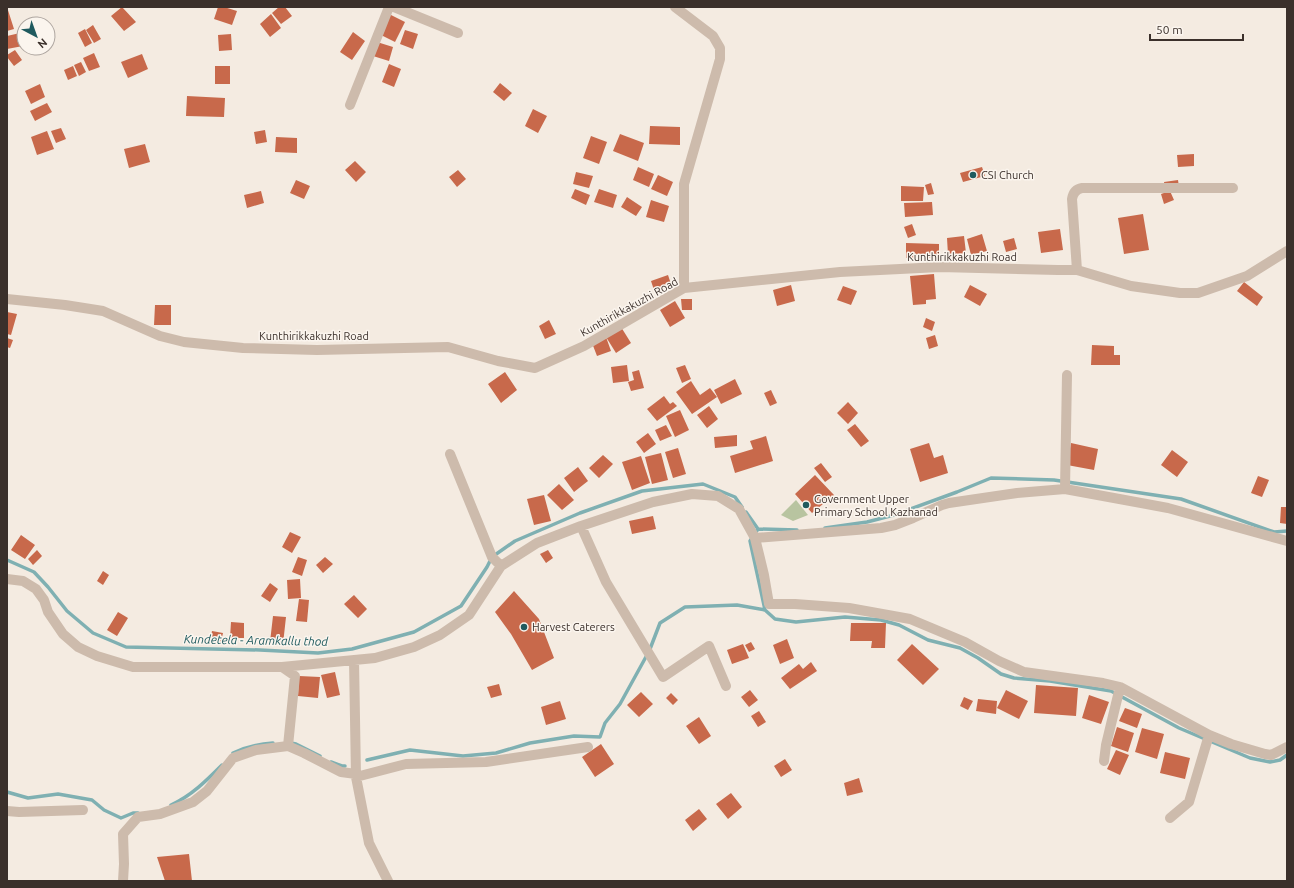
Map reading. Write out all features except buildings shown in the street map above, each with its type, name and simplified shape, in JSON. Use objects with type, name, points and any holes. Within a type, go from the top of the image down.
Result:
[{"type":"street","points":[[350,105],[389,7]]},
{"type":"street","points":[[394,7],[458,33]]},
{"type":"street","points":[[675,7],[713,36],[720,48],[720,59],[684,184],[684,288]]},
{"type":"street","points":[[1077,270],[1072,199],[1073,195],[1078,189],[1146,187],[1233,188]]},
{"type":"street","name":"Kunthirikkakuzhi Road","points":[[7,299],[65,305],[103,311],[160,336],[184,342],[243,348],[317,350],[448,347],[498,361],[535,368],[584,346],[684,288],[840,272],[940,266],[1077,270],[1131,286],[1180,293],[1198,293],[1247,276],[1287,251]]},
{"type":"street","points":[[1064,489],[1067,375]]},
{"type":"street","points":[[450,454],[492,557],[501,566]]},
{"type":"street","points":[[755,537],[881,528],[895,525],[949,503],[1017,493],[1064,489],[1168,508],[1287,541]]},
{"type":"street","points":[[7,579],[23,581],[36,589],[44,600],[48,612],[64,634],[78,647],[97,656],[133,667],[282,668],[375,658],[407,649],[440,635],[469,615],[501,566],[537,543],[581,526],[653,502],[692,494],[718,496],[730,502],[739,509],[755,537],[769,604],[795,604],[849,608],[910,619],[965,642],[999,661],[1024,672],[1103,683],[1120,687],[1209,735],[1231,744],[1271,755],[1287,747]]},
{"type":"street","points":[[581,526],[606,582],[663,677],[709,646],[726,686]]},
{"type":"street","points":[[354,660],[356,776],[370,844],[388,881]]},
{"type":"street","points":[[282,668],[295,676],[288,746]]},
{"type":"street","points":[[1104,761],[1106,745],[1120,687]]},
{"type":"street","points":[[1170,818],[1189,802],[1209,735]]},
{"type":"street","points":[[123,881],[123,834],[138,817],[160,814],[193,802],[207,791],[233,758],[256,750],[288,746],[341,772],[356,776],[406,764],[486,762],[588,747]]},
{"type":"street","points":[[7,811],[83,810]]},
{"type":"green space","points":[[796,500],[808,515],[793,521],[781,515]]},
{"type":"waterway","points":[[825,528],[867,522],[894,515],[991,478],[1054,480],[1181,499],[1274,532],[1287,531]]},
{"type":"waterway","name":"Kundetela - Aramkallu thod","points":[[7,560],[34,572],[67,611],[93,633],[126,647],[318,653],[352,649],[414,632],[461,606],[492,557],[515,541],[580,513],[642,491],[703,484],[735,497],[742,507]]},
{"type":"waterway","name":"Kundetela - Aramkallu thod","points":[[746,512],[758,529],[750,541],[765,610],[775,619],[796,622],[845,617],[881,620],[899,625],[928,640],[960,648],[1001,674],[1014,678],[1050,681],[1111,691],[1179,728],[1250,758],[1270,762],[1280,760],[1287,755]]},
{"type":"waterway","points":[[758,529],[797,530]]},
{"type":"waterway","points":[[650,649],[660,623],[685,607],[737,605],[765,610]]},
{"type":"waterway","points":[[367,760],[410,750],[463,756],[496,753],[530,743],[574,736],[600,737],[605,723],[620,704],[647,655]]},
{"type":"waterway","points":[[233,753],[253,746],[273,743]]},
{"type":"waterway","points":[[291,743],[320,756]]},
{"type":"waterway","points":[[331,762],[345,766]]},
{"type":"waterway","points":[[171,805],[192,793],[222,765]]},
{"type":"waterway","points":[[7,792],[28,798],[58,794],[92,800],[104,810],[121,818],[133,813],[138,813]]},
{"type":"place","name":"CSI Church","points":[[973,175]]},
{"type":"place","name":"Government Upper Primary School Kazhanad","points":[[806,505]]},
{"type":"place","name":"Harvest Caterers","points":[[524,627]]}]
